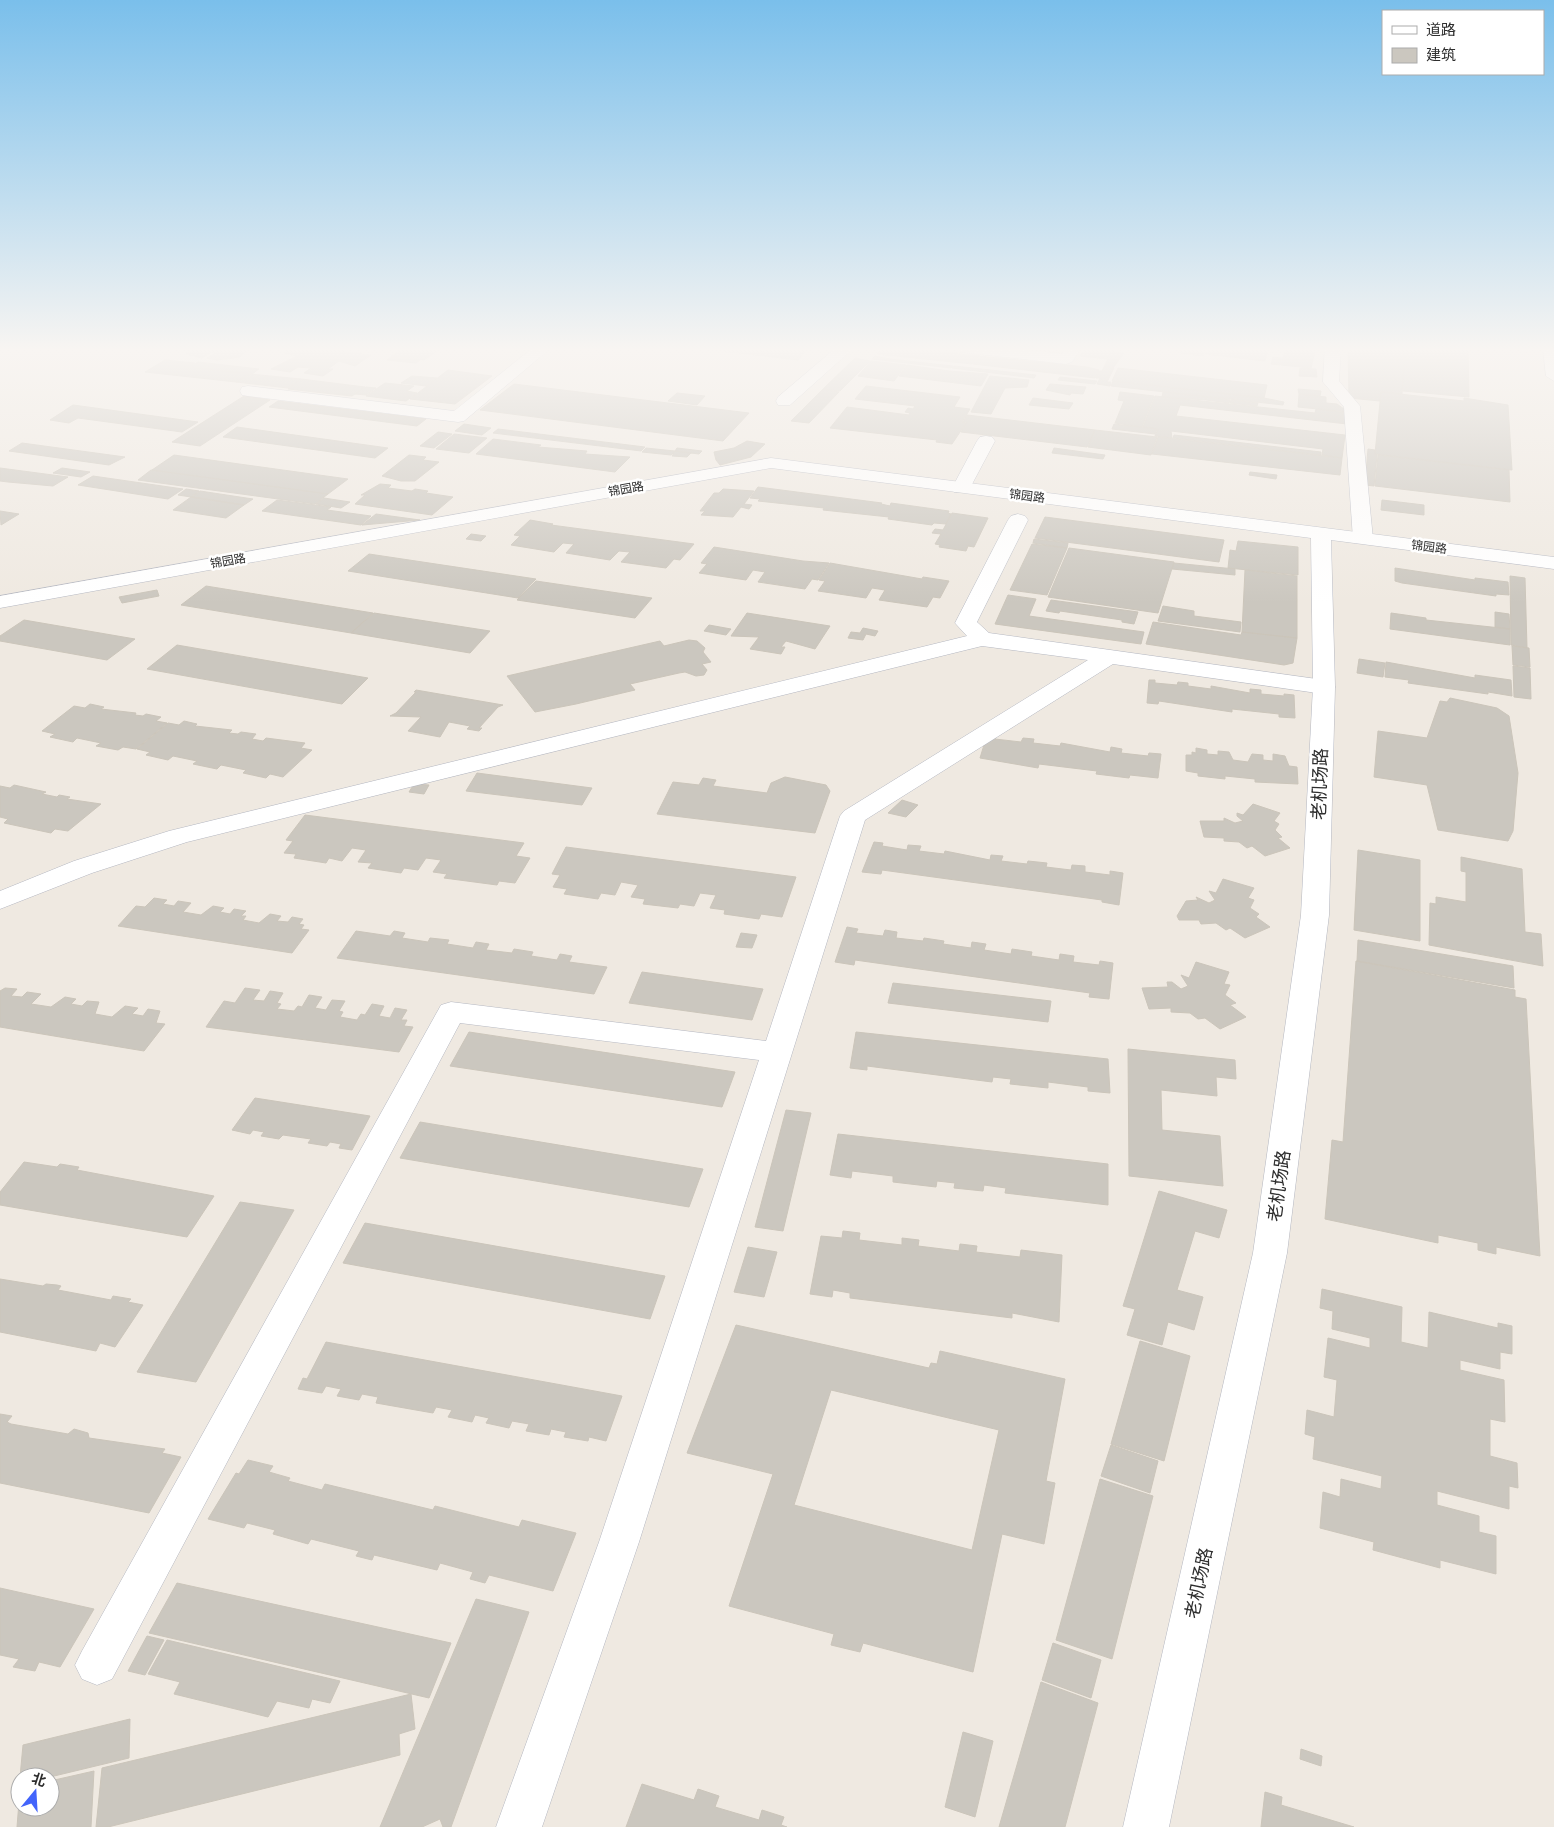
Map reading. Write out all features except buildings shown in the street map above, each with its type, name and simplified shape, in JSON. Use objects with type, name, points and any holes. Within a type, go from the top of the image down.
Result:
[{"type":"street","points":[[1354,432],[1363,539]]},
{"type":"street","points":[[960,488],[986,441]]},
{"type":"street","name":"锦园路","points":[[0,602],[770,463],[1554,563]]},
{"type":"street","points":[[982,639],[966,623],[1018,520]]},
{"type":"street","name":"老机场路","points":[[1146,1827],[1270,1253],[1315,915],[1324,687],[1321,534]]},
{"type":"street","points":[[0,900],[83,867],[178,836],[982,639],[1324,687]]},
{"type":"street","points":[[519,1827],[619,1542],[853,816],[1109,656]]},
{"type":"street","points":[[97,1665],[451,1012],[777,1052]]}]
